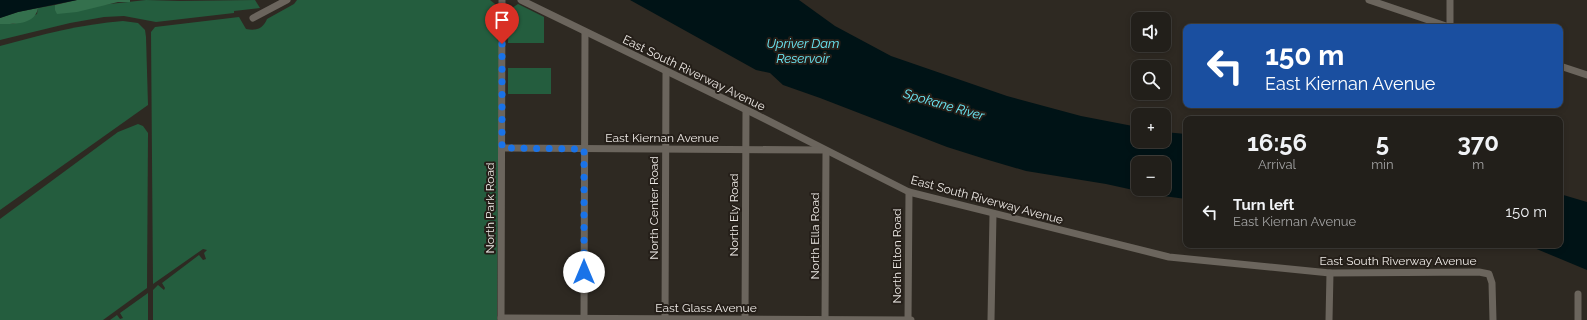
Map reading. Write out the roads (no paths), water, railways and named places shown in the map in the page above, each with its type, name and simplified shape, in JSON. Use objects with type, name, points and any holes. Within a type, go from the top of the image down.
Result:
[{"type":"street","points":[[253,18],[287,0]]},
{"type":"street","name":"North Park Road","points":[[501,319],[502,0]]},
{"type":"street","name":"East South Riverway Avenue","points":[[520,0],[909,192],[1169,257],[1330,273],[1479,272],[1489,274],[1492,283],[1493,320]]},
{"type":"street","points":[[1369,0],[1440,24]]},
{"type":"street","points":[[1449,24],[1450,0]]},
{"type":"street","points":[[584,319],[585,32]]},
{"type":"street","points":[[1563,67],[1587,75]]},
{"type":"street","name":"North Center Road","points":[[665,320],[666,72]]},
{"type":"street","name":"North Ely Road","points":[[745,320],[746,111]]},
{"type":"street","name":"East Kiernan Avenue","points":[[502,148],[824,150]]},
{"type":"street","name":"North Ella Road","points":[[824,150],[825,320]]},
{"type":"street","name":"North Elton Road","points":[[908,320],[909,192]]},
{"type":"street","points":[[991,320],[993,214]]},
{"type":"street","points":[[1329,320],[1330,273]]},
{"type":"street","points":[[1578,294],[1578,320]]},
{"type":"street","name":"East Glass Avenue","points":[[501,319],[912,320]]},
{"type":"water","points":[[0,0],[77,0],[18,12],[0,18]]},
{"type":"water","points":[[630,0],[799,0],[835,26],[891,56],[1007,96],[1081,116],[1131,126],[1131,148],[1171,148],[1171,133],[1183,134],[1183,199],[1164,196],[1171,196],[1171,156],[1131,156],[1131,190],[1026,171],[947,147],[783,85],[770,73],[756,70]]},
{"type":"water","points":[[1563,195],[1587,202],[1587,270],[1534,248],[1563,248]]},
{"type":"water label","name":"Upriver Dam Reservoir","points":[[803,50]]},
{"type":"water label","name":"Spokane River","points":[[944,104]]}]
